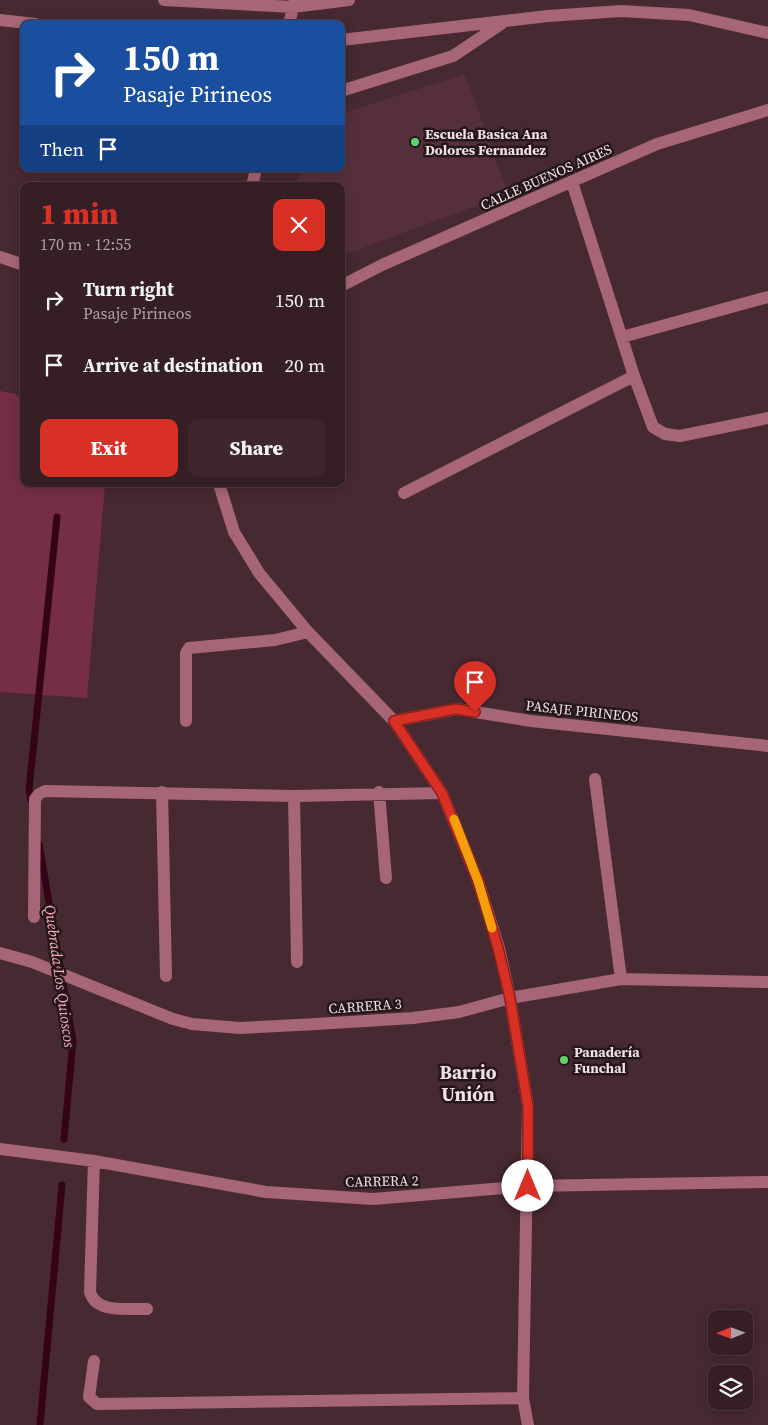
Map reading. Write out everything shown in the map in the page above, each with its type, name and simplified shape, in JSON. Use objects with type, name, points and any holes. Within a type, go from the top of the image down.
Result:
[{"type":"street","points":[[164,0],[294,3],[349,0]]},
{"type":"street","points":[[290,20],[294,3]]},
{"type":"street","points":[[345,40],[621,11],[689,15],[768,32]]},
{"type":"street","points":[[0,20],[20,22]]},
{"type":"street","points":[[345,90],[453,56],[505,22]]},
{"type":"street","name":"CALLE BUENOS AIRES","points":[[345,284],[382,265],[657,144],[768,110]]},
{"type":"street","points":[[572,182],[634,376],[653,426],[665,434],[680,436],[768,418]]},
{"type":"street","points":[[0,257],[20,264]]},
{"type":"street","points":[[622,337],[768,297]]},
{"type":"street","points":[[404,494],[634,376]]},
{"type":"street","points":[[220,487],[234,532],[259,573],[308,632],[394,721],[442,793],[478,881],[498,948],[510,998],[528,1106],[523,1398],[528,1425]]},
{"type":"street","points":[[186,721],[186,653],[189,648],[275,640],[308,632]]},
{"type":"street","name":"PASAJE PIRINEOS","points":[[394,721],[456,709],[530,721],[768,746]]},
{"type":"street","points":[[596,779],[621,979]]},
{"type":"street","points":[[34,917],[35,799],[45,791],[294,796],[379,792],[442,793]]},
{"type":"street","points":[[162,792],[166,976]]},
{"type":"street","points":[[379,792],[386,878]]},
{"type":"street","points":[[294,796],[297,962]]},
{"type":"street","name":"CARRERA 3","points":[[0,953],[32,962],[140,1006],[192,1024],[240,1028],[413,1018],[459,1012],[510,998],[621,979],[768,982]]},
{"type":"street","name":"CARRERA 2","points":[[0,1149],[94,1161],[266,1192],[373,1199],[528,1186],[768,1182]]},
{"type":"street","points":[[94,1161],[90,1292],[92,1300],[100,1307],[147,1310]]},
{"type":"street","points":[[94,1361],[89,1397],[97,1404],[523,1398]]},
{"type":"shaded area","name":"Escuela Basica Ana Dolores Fernandez","points":[[465,74],[508,194],[345,255],[345,182],[298,182],[299,172],[345,172],[345,113]]},
{"type":"shaded area","points":[[0,391],[16,394],[20,398],[20,487],[105,487],[87,698],[0,692]]},
{"type":"waterway","name":"Quebrada Los Quioscos","points":[[31,800],[29,790],[57,517]]},
{"type":"waterway","name":"Quebrada Los Quioscos","points":[[39,844],[73,1041],[64,1139]]},
{"type":"waterway","name":"Quebrada Los Quioscos","points":[[40,1425],[62,1185]]},
{"type":"slow traffic","points":[[454,819],[478,881],[492,928]]},
{"type":"place","name":"Escuela Basica Ana Dolores Fernandez","points":[[415,142]]},
{"type":"place","name":"Panadería Funchal","points":[[564,1060]]},
{"type":"district","name":"Barrio Unión","points":[[468,1083]]},
{"type":"route","points":[[475,712],[456,709],[394,721],[442,793],[478,881],[498,948],[510,998],[528,1106],[528,1186]]}]
